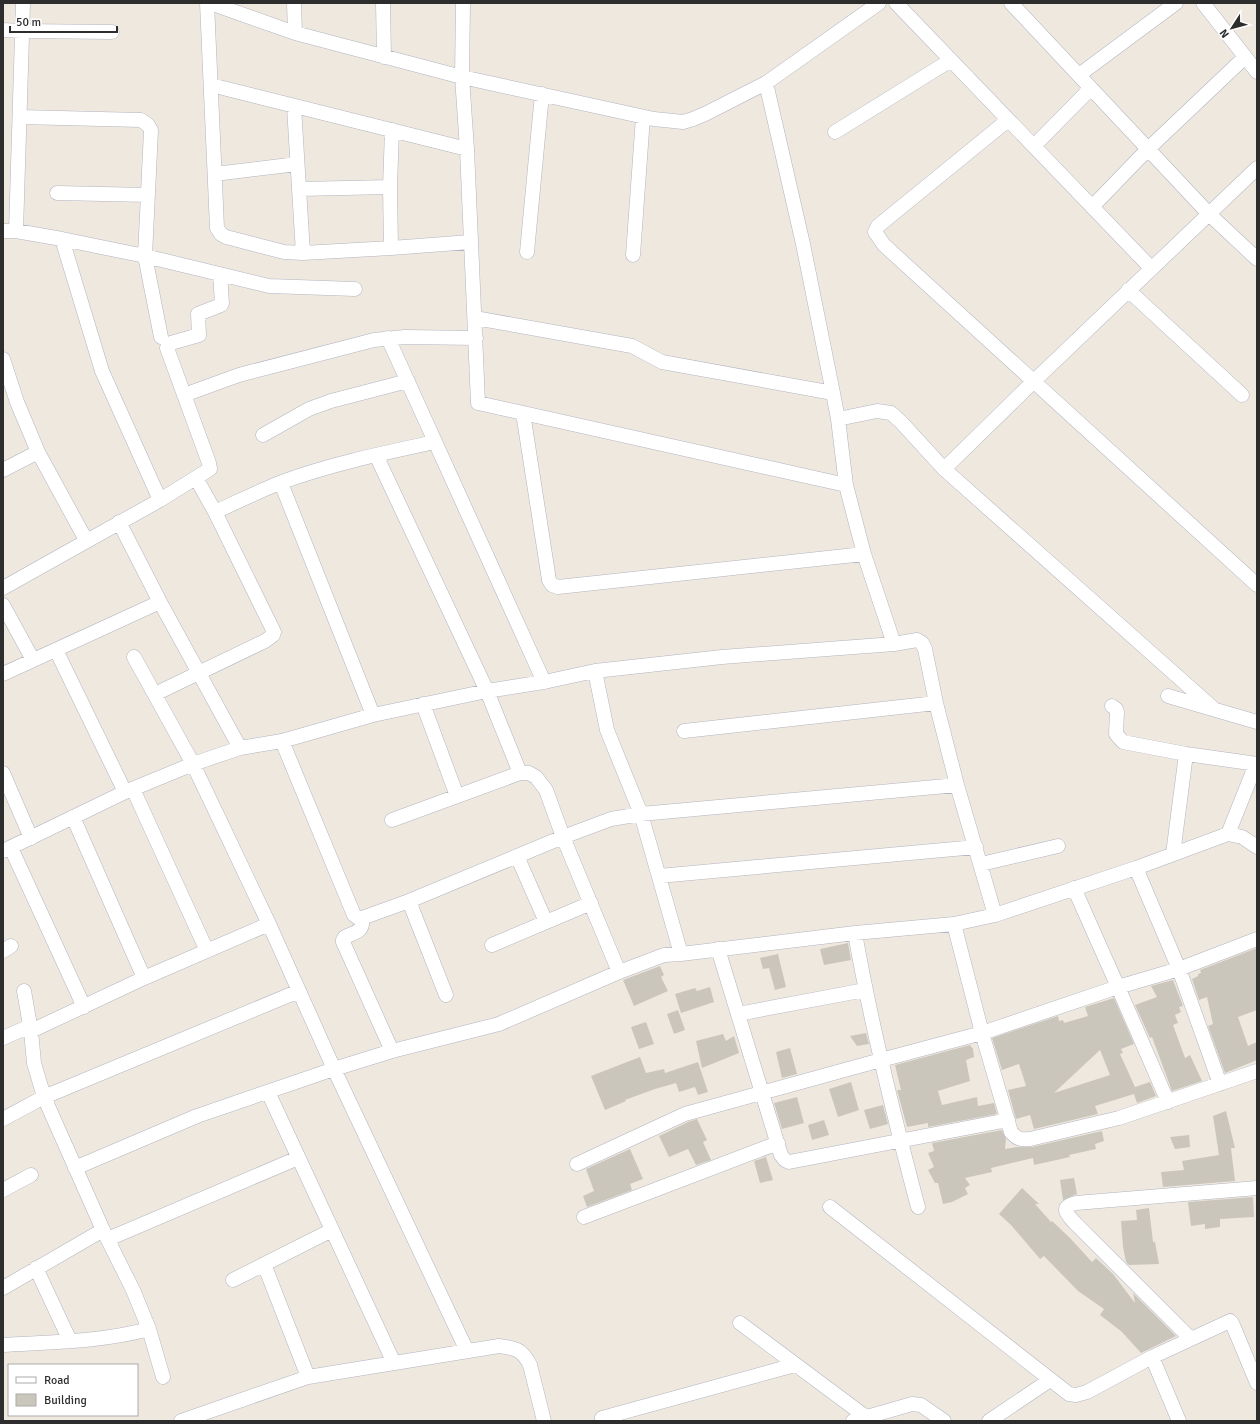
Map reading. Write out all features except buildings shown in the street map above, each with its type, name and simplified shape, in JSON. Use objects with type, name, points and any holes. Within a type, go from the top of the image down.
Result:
[{"type":"street","points":[[23,3],[20,117],[10,231],[62,239],[145,256],[270,286],[355,289]]},
{"type":"street","points":[[470,242],[303,253],[284,252],[226,237],[221,234],[217,228],[209,3],[295,33],[462,77],[643,117],[683,122],[705,114],[766,83],[879,3]]},
{"type":"street","points":[[294,3],[295,33]]},
{"type":"street","points":[[383,3],[384,57]]},
{"type":"street","points":[[462,3],[462,77],[467,149],[478,403],[846,485]]},
{"type":"street","points":[[896,3],[1150,268]]},
{"type":"street","points":[[1011,3],[1209,214],[1257,259]]},
{"type":"street","points":[[1079,75],[1176,3]]},
{"type":"street","points":[[1203,3],[1257,72]]},
{"type":"street","points":[[3,30],[112,32]]},
{"type":"street","points":[[1092,207],[1148,149],[1245,57]]},
{"type":"street","points":[[835,132],[951,60]]},
{"type":"street","points":[[766,83],[803,244],[838,419],[846,485],[864,554],[894,644]]},
{"type":"street","points":[[212,85],[294,107],[467,149]]},
{"type":"street","points":[[1034,146],[1091,88]]},
{"type":"street","points":[[527,252],[542,94]]},
{"type":"street","points":[[294,107],[303,253]]},
{"type":"street","points":[[20,117],[141,120],[148,124],[151,130],[145,256],[161,337]]},
{"type":"street","points":[[633,255],[643,117]]},
{"type":"street","points":[[1008,120],[887,218],[878,226],[875,232],[884,245],[1257,585]]},
{"type":"street","points":[[390,248],[392,130]]},
{"type":"street","points":[[215,174],[297,164]]},
{"type":"street","points":[[944,469],[1150,268],[1257,168]]},
{"type":"street","points":[[299,189],[390,187]]},
{"type":"street","points":[[57,193],[148,195]]},
{"type":"street","points":[[62,239],[102,371],[160,500]]},
{"type":"street","points":[[3,588],[86,540],[160,500],[210,469],[167,348],[171,343],[199,335],[198,314],[221,305],[220,274]]},
{"type":"street","points":[[1128,290],[1242,395]]},
{"type":"street","points":[[475,318],[632,346],[662,362],[833,394]]},
{"type":"street","points":[[184,395],[239,375],[374,340],[405,337],[476,338]]},
{"type":"street","points":[[388,338],[544,682]]},
{"type":"street","points":[[3,359],[6,378],[38,452],[86,540]]},
{"type":"street","points":[[263,435],[309,409],[331,401],[408,382]]},
{"type":"street","points":[[838,419],[877,411],[891,413],[906,426],[944,469],[1213,708]]},
{"type":"street","points":[[522,413],[549,580],[552,585],[558,587],[864,554]]},
{"type":"street","points":[[214,512],[281,483],[315,471],[376,455],[435,442]]},
{"type":"street","points":[[3,470],[38,452]]},
{"type":"street","points":[[376,455],[486,691],[520,774]]},
{"type":"street","points":[[155,694],[265,641],[273,635],[274,632],[196,478]]},
{"type":"street","points":[[281,483],[373,715]]},
{"type":"street","points":[[119,522],[160,602],[240,748]]},
{"type":"street","points":[[3,674],[160,602]]},
{"type":"street","points":[[3,605],[32,660]]},
{"type":"street","points":[[84,1007],[7,849],[129,790],[193,764],[240,748],[282,741],[373,715],[423,704],[486,691],[544,682],[595,670],[722,657],[894,644],[917,640],[922,644],[925,649],[936,704],[957,785],[995,914]]},
{"type":"street","points":[[56,650],[129,790],[207,951]]},
{"type":"street","points":[[134,657],[193,764],[269,924],[334,1069],[467,1351]]},
{"type":"street","points":[[595,670],[607,730],[641,814],[681,954]]},
{"type":"street","points":[[1168,696],[1257,721]]},
{"type":"street","points":[[423,704],[457,796]]},
{"type":"street","points":[[684,731],[936,704]]},
{"type":"street","points":[[1112,706],[1117,712],[1116,734],[1122,742],[1186,754],[1257,764],[1228,834]]},
{"type":"street","points":[[282,741],[354,915],[358,918],[362,918],[409,901],[562,837],[611,819],[641,814],[957,785]]},
{"type":"street","points":[[1173,854],[1186,754]]},
{"type":"street","points":[[3,772],[31,838]]},
{"type":"street","points":[[392,820],[520,774],[529,773],[536,777],[546,790],[562,837],[619,972]]},
{"type":"street","points":[[73,818],[144,978]]},
{"type":"street","points":[[75,1168],[197,1116],[334,1069],[392,1051],[499,1024],[619,972],[664,955],[855,933],[954,924],[995,914],[1136,868],[1228,834],[1242,837],[1257,846]]},
{"type":"street","points":[[981,864],[1058,846]]},
{"type":"street","points":[[659,876],[976,847]]},
{"type":"street","points":[[517,856],[546,922]]},
{"type":"street","points":[[1136,868],[1179,969],[1220,1084]]},
{"type":"street","points":[[1074,888],[1168,1102]]},
{"type":"street","points":[[409,901],[446,995]]},
{"type":"street","points":[[492,945],[591,903]]},
{"type":"street","points":[[362,918],[363,925],[361,928],[345,937],[343,942],[392,1051]]},
{"type":"street","points":[[3,1038],[31,1029],[84,1007],[144,978],[269,924]]},
{"type":"street","points":[[954,924],[982,1033],[1011,1132],[1016,1138],[1022,1140],[1030,1139],[1119,1118],[1257,1071]]},
{"type":"street","points":[[855,933],[865,990],[881,1060],[918,1207]]},
{"type":"street","points":[[577,1164],[686,1114],[982,1033],[1118,987],[1179,969],[1257,939]]},
{"type":"street","points":[[718,949],[781,1155],[785,1160],[789,1162],[1008,1120]]},
{"type":"street","points":[[738,1014],[865,990]]},
{"type":"street","points":[[24,991],[31,1029],[34,1063],[44,1097],[105,1234],[133,1290],[149,1329],[163,1377]]},
{"type":"street","points":[[3,1119],[44,1097],[299,991]]},
{"type":"street","points":[[268,1092],[394,1363]]},
{"type":"street","points":[[584,1217],[778,1143]]},
{"type":"street","points":[[3,1288],[36,1268],[105,1234],[298,1158]]},
{"type":"street","points":[[3,1190],[31,1175]]},
{"type":"street","points":[[1191,1339],[1074,1222],[1066,1211],[1067,1207],[1076,1203],[1257,1188]]},
{"type":"street","points":[[830,1207],[1069,1394],[1087,1392],[1152,1357],[1230,1321],[1256,1380]]},
{"type":"street","points":[[233,1280],[332,1230]]},
{"type":"street","points":[[264,1264],[308,1377]]},
{"type":"street","points":[[36,1268],[70,1341]]},
{"type":"street","points":[[740,1323],[795,1365],[860,1419],[912,1404],[921,1405],[944,1421]]},
{"type":"street","points":[[3,1345],[125,1336],[149,1329]]},
{"type":"street","points":[[182,1421],[308,1377],[498,1346],[511,1347],[520,1351],[526,1357],[530,1365],[544,1421]]},
{"type":"street","points":[[1152,1357],[1179,1421]]},
{"type":"street","points":[[602,1418],[795,1365]]},
{"type":"street","points":[[989,1421],[1050,1380]]}]
